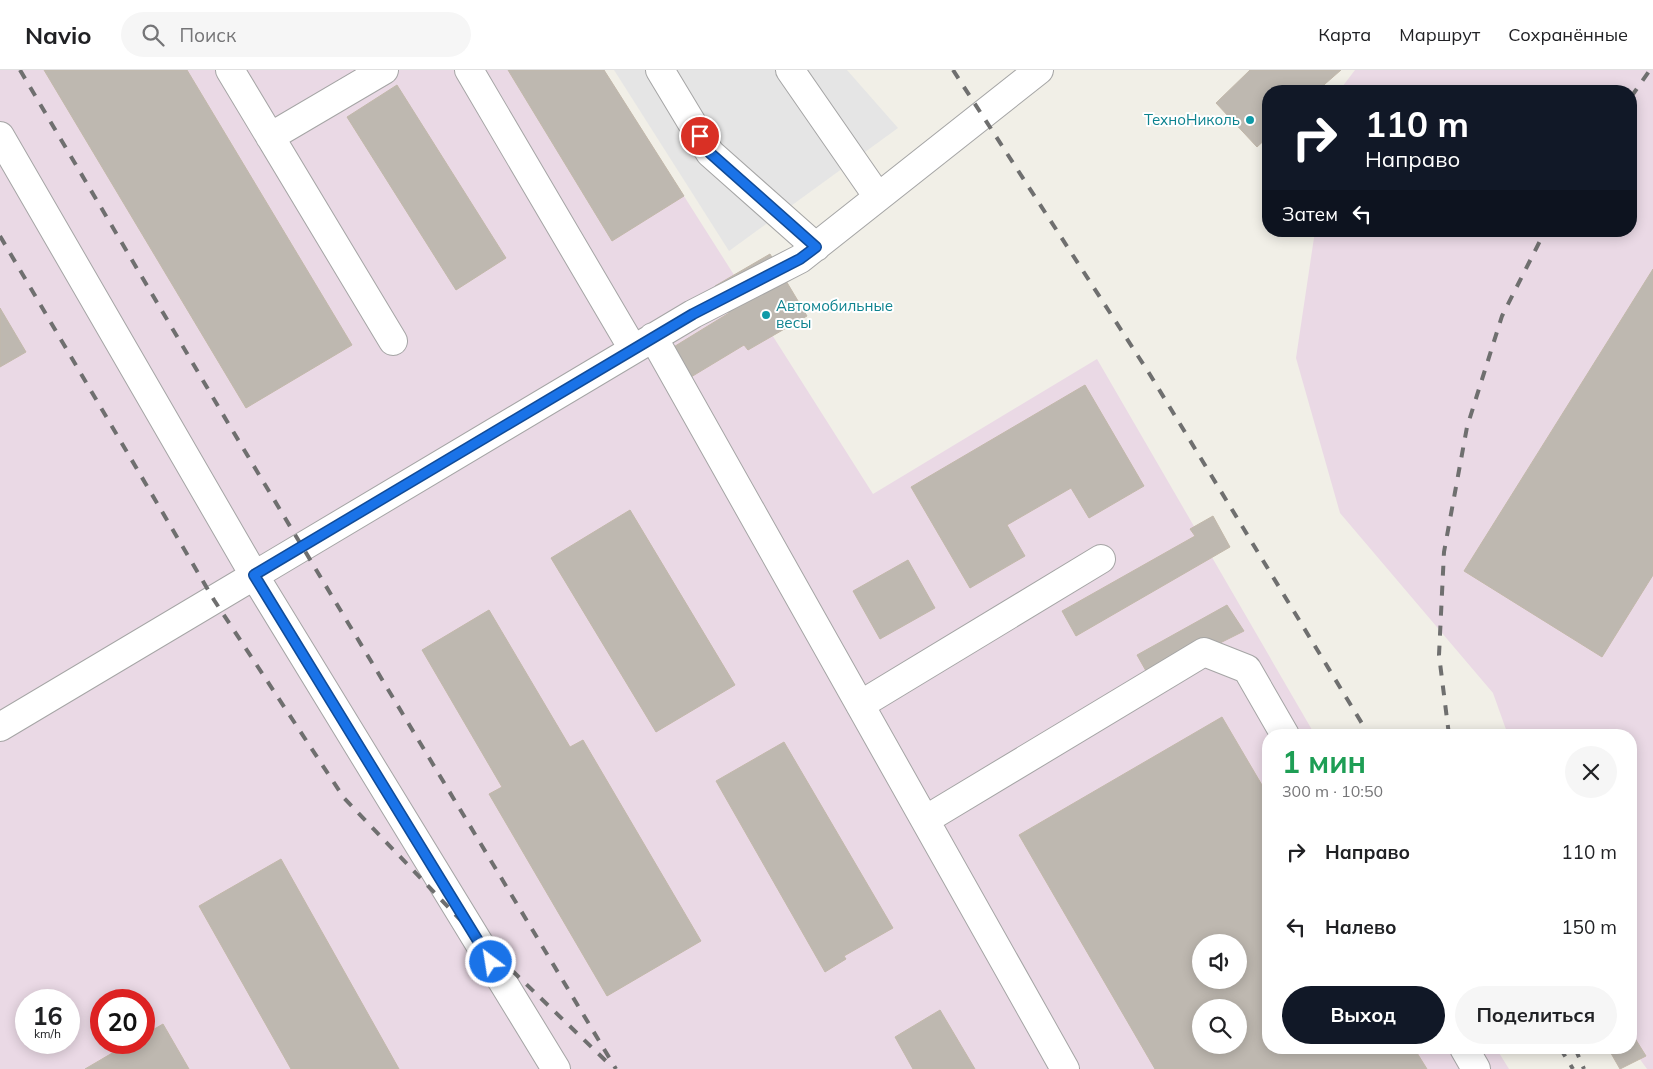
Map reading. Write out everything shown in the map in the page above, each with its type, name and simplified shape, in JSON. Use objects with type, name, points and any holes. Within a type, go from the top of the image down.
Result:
[{"type":"lane","points":[[230,70],[393,341]]},
{"type":"lane","points":[[270,137],[384,70]]},
{"type":"lane","points":[[469,70],[643,343],[860,705],[1065,1069]]},
{"type":"lane","points":[[660,70],[710,153],[816,247]]},
{"type":"lane","points":[[790,70],[878,197]]},
{"type":"lane","points":[[0,727],[643,343],[693,314],[800,259],[1039,70]]},
{"type":"lane","points":[[0,136],[254,575],[556,1069]]},
{"type":"lane","points":[[860,705],[1101,559]]},
{"type":"lane","points":[[925,820],[1204,652],[1247,669],[1282,729]]},
{"type":"lane","points":[[1467,1054],[1476,1069]]},
{"type":"shaded area","points":[[0,70],[604,70],[873,494],[1097,359],[1312,729],[1262,729],[1262,1054],[1500,1054],[1509,1069],[0,1069]]},
{"type":"shaded area","points":[[614,70],[847,70],[898,128],[729,251]]},
{"type":"shaded area","points":[[1355,70],[1653,70],[1653,1069],[1647,1069],[1636,1054],[1637,729],[1506,729],[1493,693],[1340,513],[1296,358],[1314,237],[1637,237],[1637,85],[1344,85]]},
{"type":"building","points":[[44,70],[187,70],[352,345],[246,408]]},
{"type":"building","points":[[508,70],[604,70],[684,196],[612,241]]},
{"type":"building","name":"ТехноНиколь","points":[[1250,70],[1341,70],[1324,85],[1262,85],[1262,142],[1257,147],[1216,103]]},
{"type":"building","points":[[397,85],[506,258],[456,290],[347,117]]},
{"type":"building","name":"Автомобильные весы","points":[[770,254],[807,316],[748,350],[744,345],[691,377],[672,348],[729,313],[715,286]]},
{"type":"building","points":[[1653,269],[1653,575],[1602,657],[1464,571]]},
{"type":"building","points":[[0,308],[26,352],[0,367]]},
{"type":"building","points":[[1085,385],[1144,486],[1089,518],[1071,488],[1007,525],[1025,556],[970,588],[911,487]]},
{"type":"building","points":[[630,510],[735,685],[656,732],[551,558]]},
{"type":"building","points":[[1213,516],[1230,547],[1076,636],[1062,611],[1195,536],[1190,529]]},
{"type":"building","points":[[908,560],[935,608],[880,639],[853,591]]},
{"type":"building","points":[[1227,605],[1244,631],[1150,678],[1137,655]]},
{"type":"building","points":[[489,610],[570,747],[583,740],[701,941],[607,996],[489,794],[502,787],[422,650]]},
{"type":"building","points":[[1222,717],[1262,785],[1262,1054],[1418,1054],[1427,1069],[1155,1069],[1019,835]]},
{"type":"building","points":[[784,742],[893,928],[844,956],[846,959],[825,972],[716,781]]},
{"type":"building","points":[[281,859],[399,1069],[291,1069],[199,906]]},
{"type":"building","points":[[940,1010],[975,1069],[913,1069],[895,1037]]},
{"type":"building","points":[[163,1024],[189,1069],[85,1069],[111,1054],[155,1054],[155,1029]]},
{"type":"building","points":[[1637,1042],[1646,1056],[1620,1069],[1611,1054],[1637,1054]]},
{"type":"railway","points":[[20,70],[228,423],[616,1069]]},
{"type":"railway","points":[[953,70],[1149,373],[1365,729]]},
{"type":"railway","points":[[1637,88],[1650,70]]},
{"type":"railway","points":[[0,236],[214,600],[344,798],[472,932],[607,1062]]},
{"type":"railway","points":[[1448,729],[1439,655],[1444,552],[1467,427],[1502,316],[1542,237]]},
{"type":"railway","points":[[1564,1054],[1573,1069]]},
{"type":"railway","points":[[1578,1054],[1584,1069]]},
{"type":"place","name":"ТехноНиколь","points":[[1250,120]]},
{"type":"place","name":"Автомобильные весы","points":[[766,315]]},
{"type":"route","points":[[491,962],[254,575],[693,314],[800,259],[816,247],[710,153],[700,136]]}]
